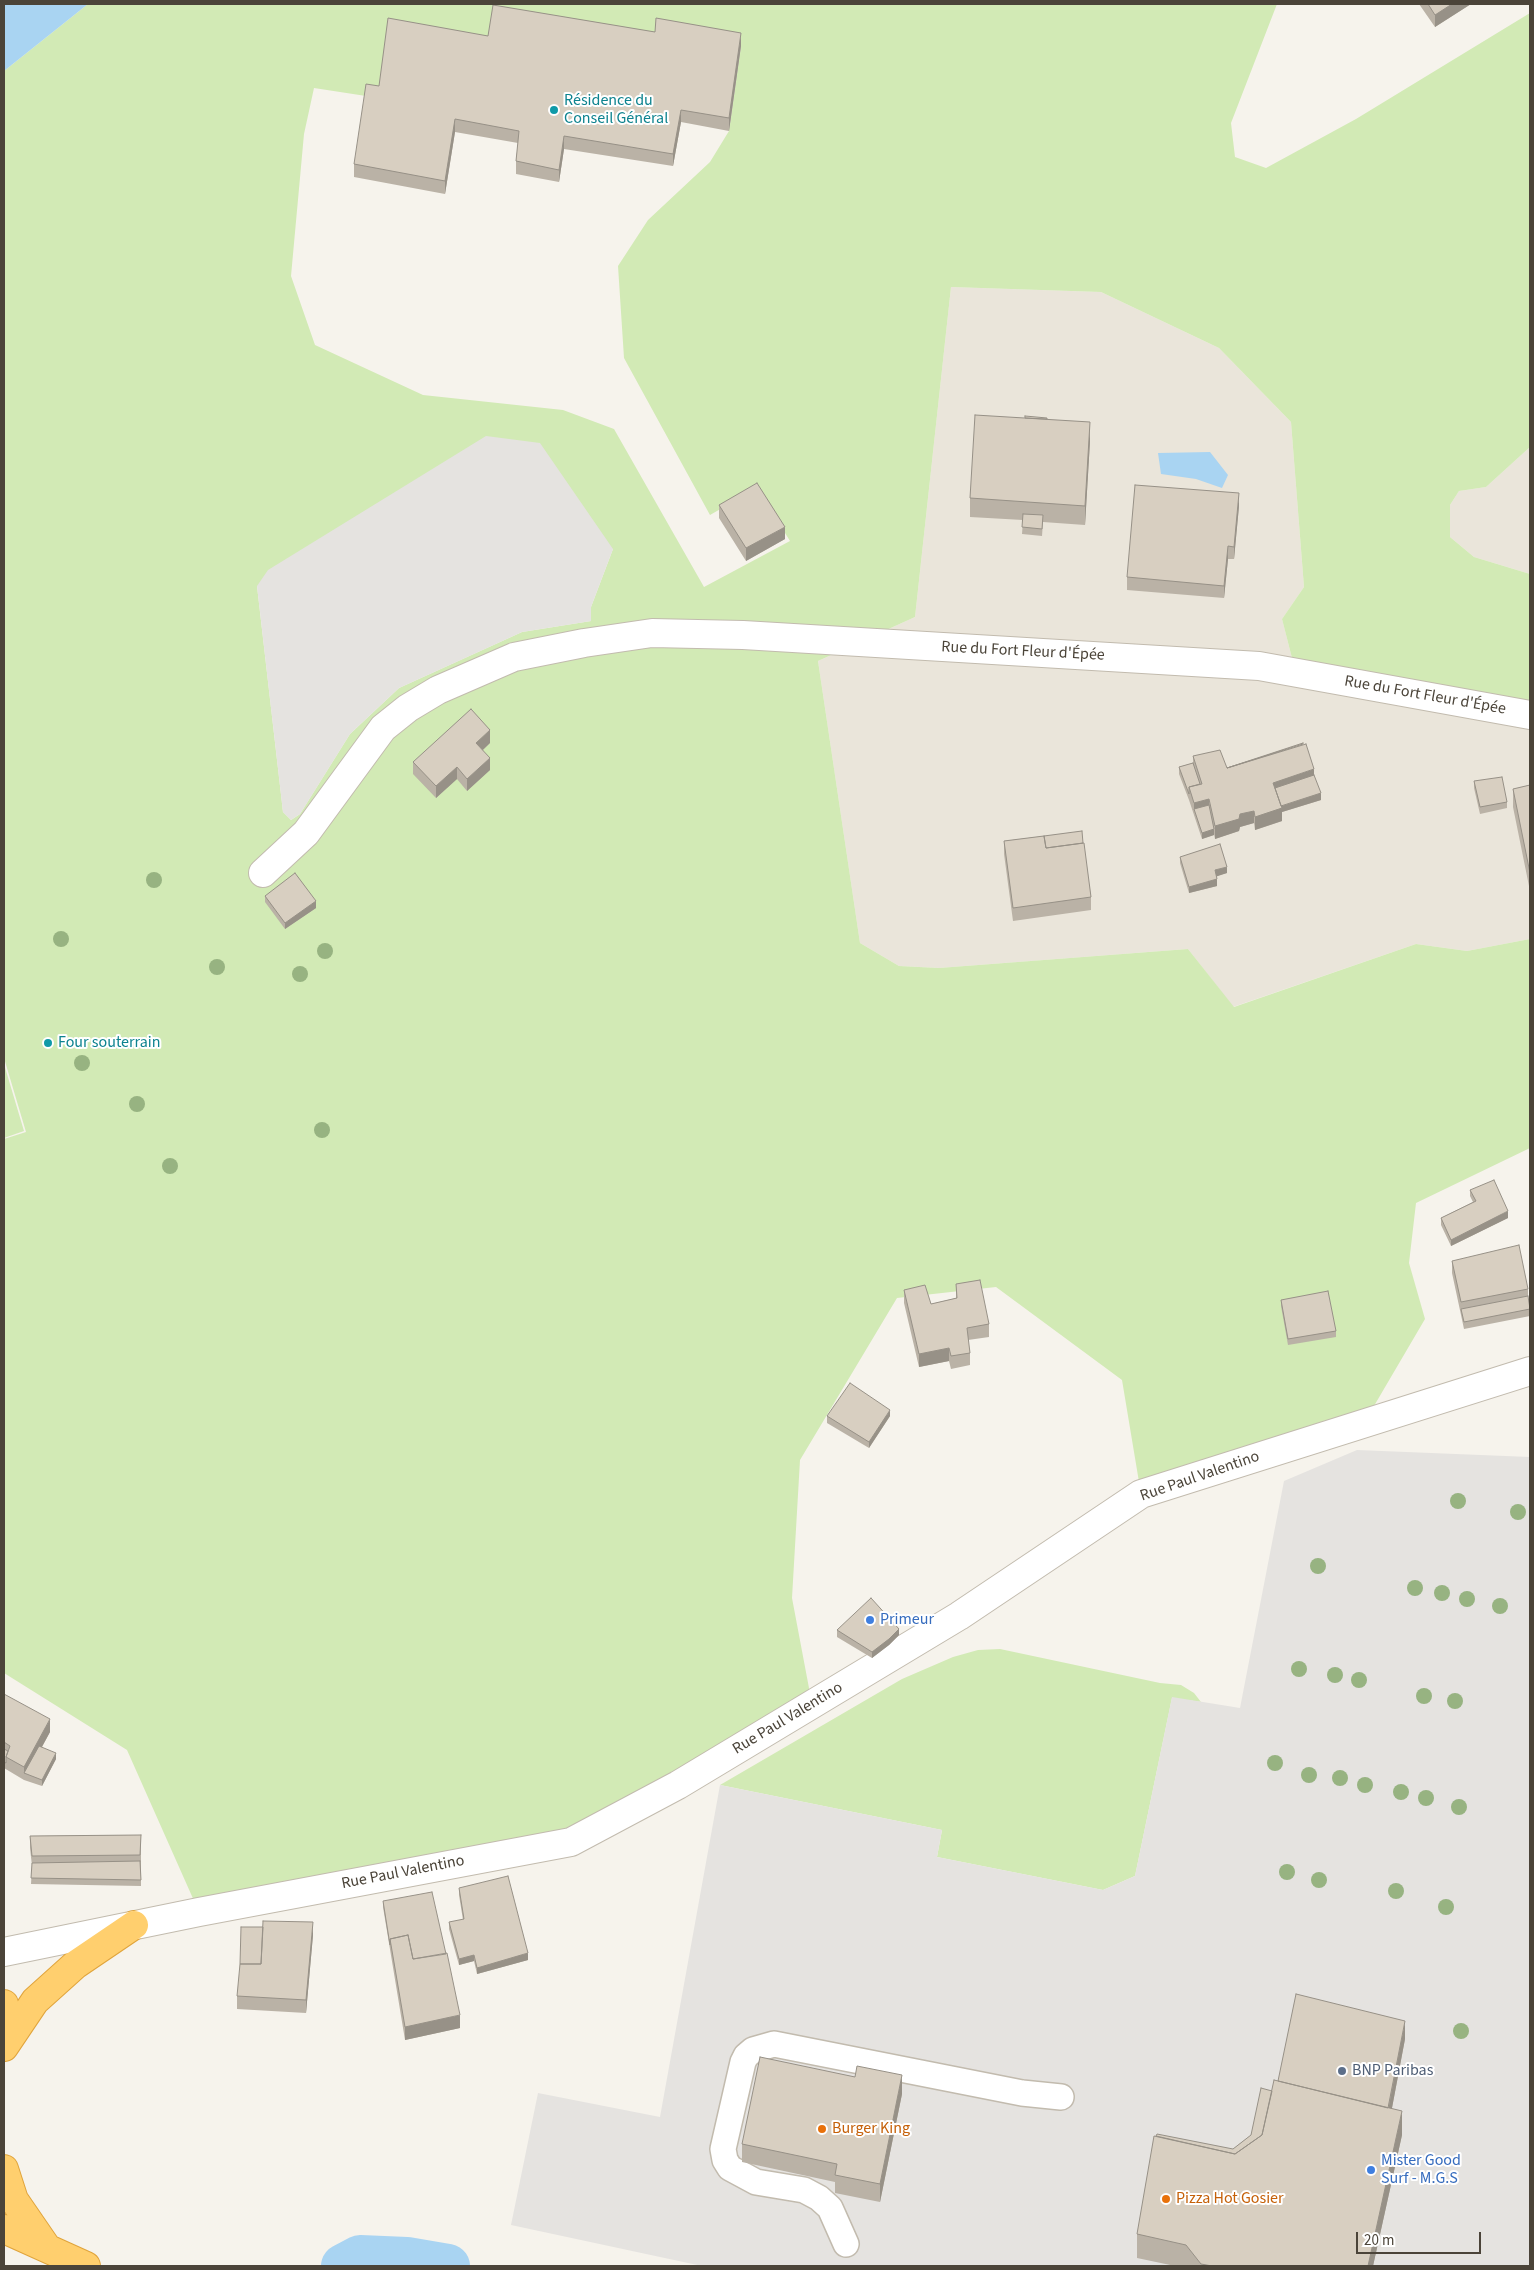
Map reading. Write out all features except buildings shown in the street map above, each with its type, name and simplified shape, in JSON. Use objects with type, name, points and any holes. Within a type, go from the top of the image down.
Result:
[{"type":"highway","points":[[4,2047],[35,2001],[75,1965],[134,1925]]},
{"type":"highway","points":[[4,2004],[8,2018],[4,2038]]},
{"type":"highway","points":[[4,2169],[14,2200],[47,2248]]},
{"type":"highway","points":[[4,2229],[86,2266]]},
{"type":"street","name":"Rue du Fort Fleur d'Épée","points":[[263,873],[306,833],[383,728],[408,708],[438,690],[514,657],[584,643],[652,633],[763,637],[1259,666],[1530,715]]},
{"type":"street","name":"Rue Paul Valentino","points":[[4,1952],[134,1925],[571,1842],[678,1785],[959,1616],[1141,1494],[1530,1370]]},
{"type":"lane","points":[[846,2244],[830,2208],[820,2198],[804,2190],[756,2182],[734,2172],[725,2160],[723,2149],[743,2062],[746,2056],[753,2050],[774,2044],[1022,2093],[1061,2097]]},
{"type":"shaded area","points":[[951,287],[1101,292],[1219,348],[1291,422],[1304,587],[1282,619],[1292,658],[1530,701],[1530,939],[1467,951],[1416,944],[1233,1007],[1188,949],[939,968],[899,966],[860,943],[818,661],[915,617]]},
{"type":"shaded area","points":[[486,436],[540,443],[613,549],[591,607],[591,621],[522,632],[399,688],[350,734],[300,814],[291,820],[283,812],[257,586],[268,570]]},
{"type":"shaded area","points":[[1530,447],[1530,574],[1474,557],[1450,537],[1450,505],[1459,491],[1486,487]]},
{"type":"shaded area","points":[[1357,1450],[1530,1457],[1530,2266],[702,2266],[511,2225],[538,2093],[660,2117],[720,1785],[942,1830],[937,1857],[1103,1890],[1135,1876],[1172,1697],[1240,1708],[1284,1481]]},
{"type":"green space","points":[[88,4],[1277,4],[1231,123],[1235,157],[1266,168],[1356,119],[1530,13],[1530,447],[1486,487],[1459,491],[1450,505],[1450,537],[1474,557],[1530,574],[1530,701],[1292,658],[1282,619],[1304,587],[1291,422],[1219,348],[1101,292],[951,287],[915,617],[818,661],[860,943],[899,966],[939,968],[1188,949],[1234,1007],[1416,944],[1467,951],[1530,939],[1530,1148],[1416,1203],[1409,1263],[1425,1319],[1364,1423],[1141,1494],[1122,1380],[996,1287],[897,1298],[800,1460],[792,1598],[812,1704],[571,1842],[199,1912],[127,1750],[4,1673],[4,1139],[26,1132],[4,1058],[4,71]],"holes":[[[655,45],[741,46],[729,131],[710,162],[648,220],[618,266],[624,358],[710,515],[757,488],[790,541],[704,587],[614,429],[563,410],[423,395],[315,345],[291,276],[304,134],[314,88],[379,98],[488,48]],[[613,549],[591,607],[591,621],[522,632],[399,688],[350,734],[300,814],[291,820],[283,812],[257,586]]]},
{"type":"green space","points":[[4,1064],[24,1131],[4,1138]]},
{"type":"green space","points":[[1000,1649],[1160,1683],[1181,1685],[1194,1693],[1201,1702],[1172,1698],[1135,1876],[1103,1890],[937,1857],[942,1830],[720,1785],[902,1679],[953,1657],[978,1650]]},
{"type":"water","points":[[4,4],[88,4],[4,71]]},
{"type":"water","points":[[1210,452],[1228,475],[1222,488],[1196,479],[1161,474],[1158,453]]},
{"type":"waterway","points":[[343,2266],[360,2257],[407,2259],[448,2266]]},
{"type":"place","name":"Résidence du Conseil Général","points":[[554,110]]},
{"type":"place","name":"Four souterrain","points":[[48,1043]]},
{"type":"place","name":"Primeur","points":[[870,1620]]},
{"type":"place","name":"BNP Paribas","points":[[1342,2071]]},
{"type":"place","name":"Burger King","points":[[822,2129]]},
{"type":"place","name":"Mister Good Surf - M.G.S","points":[[1371,2170]]},
{"type":"place","name":"Pizza Hot Gosier","points":[[1166,2199]]}]
